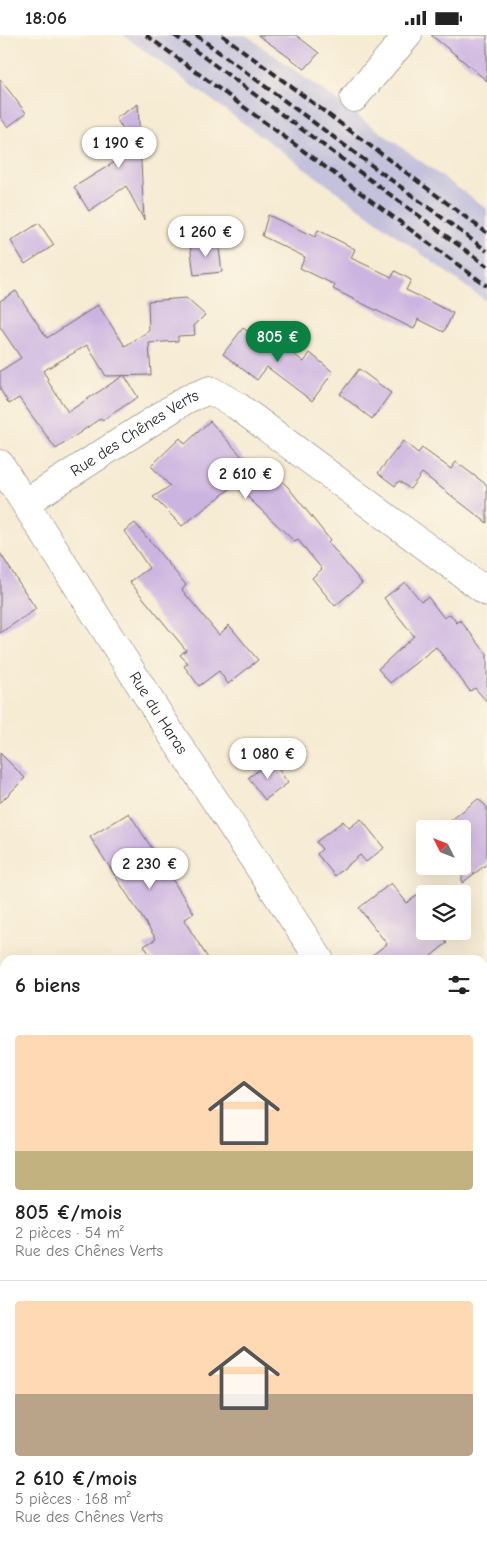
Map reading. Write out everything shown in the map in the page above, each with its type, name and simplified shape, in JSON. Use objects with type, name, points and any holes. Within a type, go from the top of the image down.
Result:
[{"type":"street","points":[[354,98],[408,35]]},
{"type":"street","name":"Rue des Chênes Verts","points":[[25,503],[187,399],[210,390],[236,405],[487,592]]},
{"type":"street","name":"Rue du Haras","points":[[0,465],[172,735],[317,955]]},
{"type":"shaded area","points":[[123,35],[246,35],[487,209],[487,302]]},
{"type":"building","points":[[258,35],[296,35],[319,53],[305,69]]},
{"type":"building","points":[[431,35],[487,35],[487,81],[462,60]]},
{"type":"building","points":[[0,79],[26,113],[8,127],[0,117]]},
{"type":"building","points":[[138,104],[144,220],[126,186],[89,211],[74,187],[118,160],[114,152],[131,143],[116,118]]},
{"type":"building","points":[[268,215],[315,237],[318,230],[355,249],[351,258],[392,277],[395,271],[411,280],[406,290],[453,313],[444,332],[418,319],[414,329],[333,289],[335,285],[300,268],[305,257],[262,236]]},
{"type":"building","points":[[39,223],[54,245],[25,264],[11,241]]},
{"type":"building","points":[[218,240],[222,272],[194,275],[190,244]]},
{"type":"building","points":[[16,291],[47,338],[98,305],[125,346],[149,331],[148,301],[186,298],[205,315],[194,326],[195,335],[178,336],[178,341],[149,343],[151,375],[124,376],[138,397],[103,420],[101,418],[56,449],[19,398],[9,404],[0,389],[0,371],[21,358],[0,327],[0,301]],"holes":[[[87,345],[106,376],[123,376],[68,412],[43,371]]]},
{"type":"building","points":[[243,328],[258,339],[264,331],[304,362],[310,353],[333,372],[312,401],[267,367],[257,380],[223,354]]},
{"type":"building","points":[[359,369],[391,393],[372,419],[340,394]]},
{"type":"building","points":[[210,421],[254,470],[262,463],[288,487],[330,540],[328,542],[362,583],[335,606],[312,578],[322,569],[298,540],[295,542],[235,485],[182,526],[153,497],[170,486],[151,466],[180,438],[185,444]]},
{"type":"building","points":[[403,441],[418,453],[422,448],[451,469],[456,462],[487,485],[487,523],[422,473],[410,489],[399,481],[395,486],[378,473]]},
{"type":"building","points":[[135,523],[186,585],[182,590],[219,635],[229,625],[258,660],[228,684],[219,671],[199,686],[184,666],[188,663],[180,655],[186,650],[130,582],[149,568],[124,531]]},
{"type":"building","points":[[0,553],[36,609],[0,633]]},
{"type":"building","points":[[405,582],[421,601],[428,597],[444,618],[450,614],[457,623],[460,620],[487,654],[487,702],[475,688],[470,691],[436,647],[390,683],[378,669],[414,636],[384,598]]},
{"type":"building","points":[[0,753],[25,778],[0,803]]},
{"type":"building","points":[[272,760],[288,783],[265,800],[248,778]]},
{"type":"building","points":[[478,799],[487,807],[487,864],[462,883],[462,875],[471,875],[471,820],[451,820]]},
{"type":"building","points":[[129,813],[194,913],[184,920],[206,955],[150,955],[144,946],[156,939],[90,837]]},
{"type":"building","points":[[361,819],[384,848],[366,862],[360,855],[335,876],[317,854],[322,849],[316,842],[343,821],[349,828]]},
{"type":"building","points":[[391,883],[407,903],[416,896],[416,940],[444,940],[447,943],[432,955],[373,955],[387,944],[359,908]]},
{"type":"railway","points":[[146,35],[487,286]]},
{"type":"railway","points":[[174,35],[487,266]]},
{"type":"railway","points":[[196,35],[487,251]]},
{"type":"railway","points":[[222,35],[487,233]]}]
